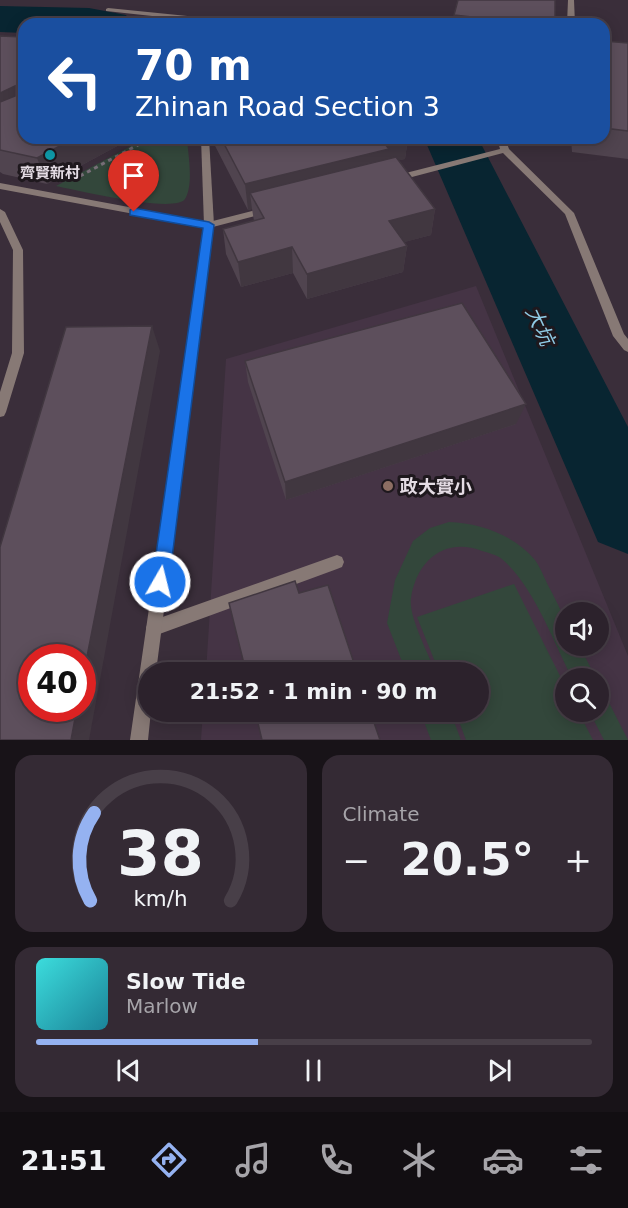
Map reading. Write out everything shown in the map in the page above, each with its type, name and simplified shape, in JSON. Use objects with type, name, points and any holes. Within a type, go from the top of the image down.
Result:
[{"type":"street","points":[[571,0],[571,18]]},
{"type":"street","points":[[108,10],[187,18]]},
{"type":"street","points":[[139,740],[209,225],[205,144]]},
{"type":"street","points":[[503,144],[505,150],[569,213],[620,336],[628,347]]},
{"type":"street","points":[[379,182],[505,150]]},
{"type":"street","points":[[0,186],[43,196],[209,225],[276,208]]},
{"type":"street","points":[[0,212],[18,250],[18,353],[0,412]]},
{"type":"street","points":[[154,628],[337,562]]},
{"type":"path","points":[[43,196],[140,144]]},
{"type":"shaded area","name":"政大實小","points":[[476,286],[606,602],[555,602],[555,656],[609,656],[609,610],[628,656],[628,740],[201,740],[202,722],[489,722],[489,662],[207,662],[226,359]]},
{"type":"green space","points":[[135,144],[188,144],[190,177],[188,193],[185,199],[177,203],[145,203],[56,186]]},
{"type":"green space","points":[[449,522],[473,525],[507,537],[527,551],[541,570],[557,602],[555,602],[555,642],[533,599],[514,571],[503,560],[490,553],[469,547],[456,547],[435,555],[426,563],[414,584],[411,606],[431,662],[402,662],[387,623],[395,580],[413,541],[430,528]]},
{"type":"green space","points":[[514,584],[556,668],[555,722],[584,722],[593,740],[466,740],[459,722],[489,722],[489,662],[435,662],[417,617]]},
{"type":"green space","points":[[561,656],[585,656],[591,668],[567,668]]},
{"type":"green space","points":[[609,703],[628,740],[604,740],[595,722],[609,722]]},
{"type":"green space","points":[[424,722],[454,722],[461,740],[431,740]]},
{"type":"building","points":[[458,0],[555,0],[555,18],[481,18],[454,15]]},
{"type":"building","points":[[0,36],[18,37],[18,144],[64,144],[37,158],[0,150],[0,102],[15,96],[15,86],[0,93]]},
{"type":"building","points":[[610,42],[628,43],[628,131],[610,129]]},
{"type":"building","points":[[224,144],[385,144],[389,149],[245,184]]},
{"type":"building","points":[[396,157],[435,209],[389,221],[407,246],[307,274],[292,247],[238,262],[223,229],[264,218],[250,193]]},
{"type":"building","points":[[462,303],[526,404],[285,482],[245,361]]},
{"type":"building","points":[[152,326],[89,644],[18,644],[18,722],[74,722],[71,740],[0,740],[0,547],[66,327]]},
{"type":"building","points":[[295,581],[299,593],[328,585],[354,662],[244,662],[229,603]]},
{"type":"building","points":[[258,722],[374,722],[380,740],[262,740]]},
{"type":"waterway","name":"大坑","points":[[0,19],[18,19]]},
{"type":"waterway","name":"大坑","points":[[454,144],[628,514]]},
{"type":"place","name":"齊賢新村","points":[[50,155]]},
{"type":"place","name":"政大實小","points":[[388,486]]},
{"type":"route","points":[[134,212],[209,225],[160,582]]}]
